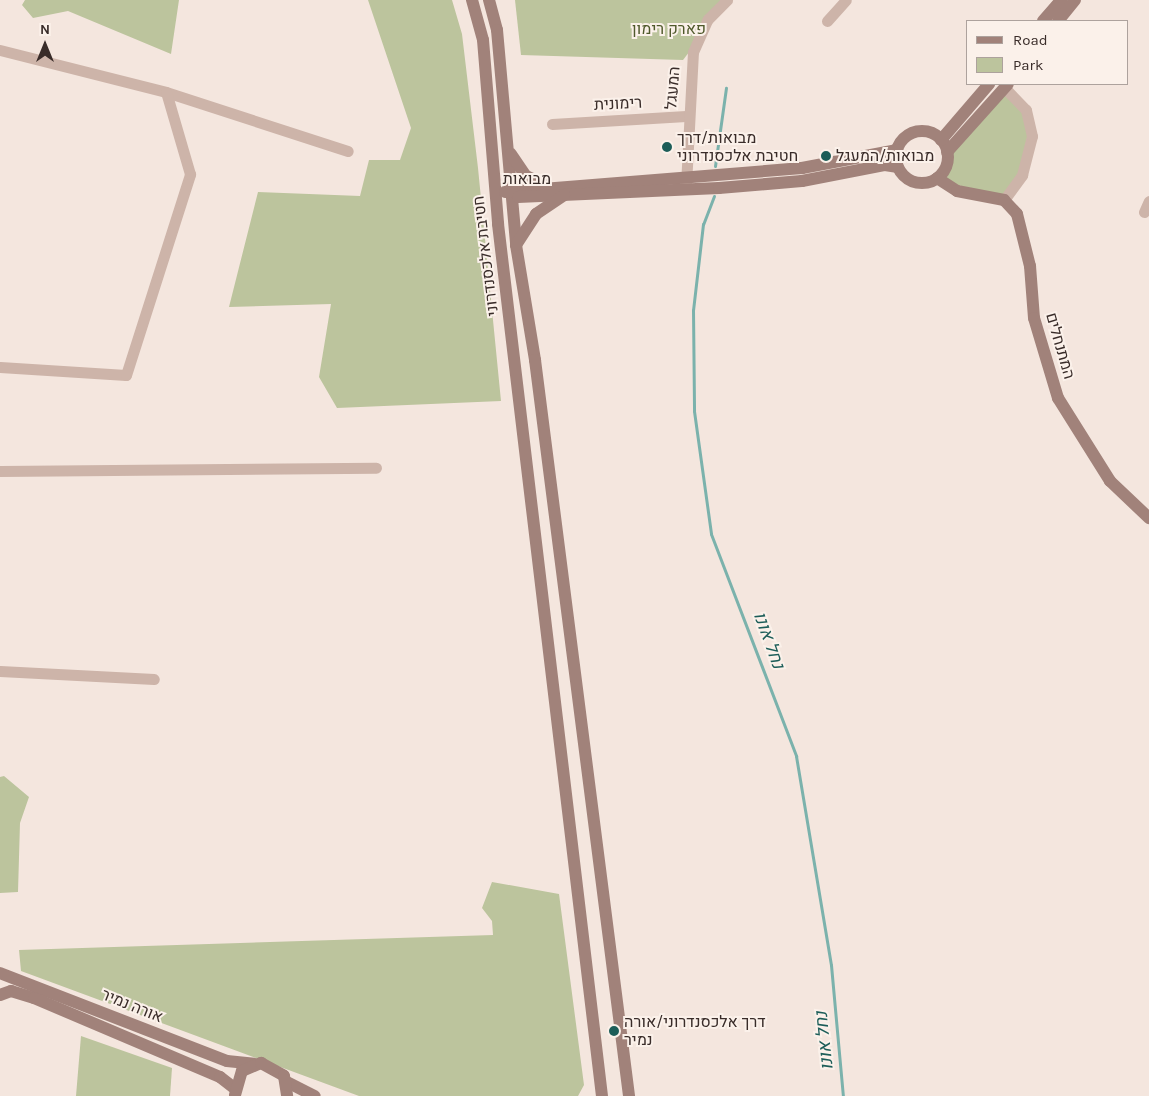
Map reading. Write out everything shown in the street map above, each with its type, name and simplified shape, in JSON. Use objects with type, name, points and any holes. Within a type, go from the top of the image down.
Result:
[{"type":"main road","name":"חטיבת אלכסנדרוני","points":[[472,0],[484,40],[495,196],[602,1096]]},
{"type":"main road","name":"חטיבת אלכסנדרוני","points":[[489,0],[497,30],[516,245],[535,360],[551,508],[629,1095]]},
{"type":"main road","points":[[1044,20],[1061,0]]},
{"type":"main road","points":[[1059,20],[1075,0]]},
{"type":"main road","points":[[941,140],[988,85]]},
{"type":"main road","points":[[947,152],[1006,86]]},
{"type":"main road","points":[[928,132],[941,140],[947,152],[945,169],[937,178],[915,182],[898,167],[897,150],[912,133],[928,132]]},
{"type":"main road","points":[[508,148],[526,176],[549,186]]},
{"type":"main road","name":"מבואות","points":[[512,193],[565,194],[686,183],[802,168],[897,150]]},
{"type":"main road","name":"מבואות","points":[[495,196],[549,186],[802,181],[885,165],[898,167]]},
{"type":"main road","points":[[937,178],[957,191],[1004,200]]},
{"type":"main road","points":[[516,245],[536,214],[565,194]]},
{"type":"main road","name":"המתנחלים","points":[[1004,200],[1022,226],[1034,318],[1058,398],[1110,481],[1149,518]]},
{"type":"main road","name":"אורה נמיר","points":[[0,973],[226,1061],[274,1067],[286,1082]]},
{"type":"main road","name":"אורה נמיר","points":[[0,995],[11,991],[34,998],[220,1076],[234,1092]]},
{"type":"main road","points":[[234,1092],[242,1071],[254,1064]]},
{"type":"main road","points":[[287,1096],[286,1082],[315,1096]]},
{"type":"street","name":"המעגל","points":[[686,183],[686,116],[693,52],[708,19],[728,0]]},
{"type":"street","points":[[827,21],[846,0]]},
{"type":"street","points":[[0,50],[166,92],[348,151]]},
{"type":"street","points":[[1004,200],[1022,175],[1032,136],[1026,110],[1006,86]]},
{"type":"street","points":[[0,367],[126,375],[190,174],[166,92]]},
{"type":"street","name":"רימונית","points":[[552,124],[686,116]]},
{"type":"street","points":[[0,471],[376,468]]},
{"type":"street","points":[[0,671],[154,679]]},
{"type":"green space","points":[[25,0],[179,0],[171,54],[68,11],[33,18],[22,5]]},
{"type":"green space","points":[[368,0],[452,0],[462,34],[478,168],[501,401],[337,408],[319,377],[331,304],[229,307],[258,192],[360,196],[369,160],[400,160],[411,128]]},
{"type":"green space","name":"פארק רימון","points":[[515,0],[729,0],[683,60],[521,55]]},
{"type":"green space","points":[[1005,88],[1026,110],[1032,136],[1022,175],[1004,200],[937,178],[945,169],[947,152]]},
{"type":"green space","points":[[4,776],[29,797],[20,823],[18,892],[0,893],[0,777]]},
{"type":"green space","points":[[492,882],[559,894],[584,1085],[578,1096],[359,1096],[21,971],[19,950],[493,935],[492,921],[482,908]]},
{"type":"green space","points":[[81,1036],[172,1068],[170,1096],[76,1096]]},
{"type":"waterway","name":"נחל אונו","points":[[715,166],[726,88]]},
{"type":"waterway","name":"נחל אונו","points":[[714,196],[703,224],[693,310],[694,411],[711,534],[796,756],[831,965],[843,1096]]},
{"type":"place","name":"מבואות/דרך חטיבת אלכסנדרוני","points":[[667,147]]},
{"type":"place","name":"מבואות/המעגל","points":[[826,156]]},
{"type":"place","name":"דרך אלכסנדרוני/אורה נמיר","points":[[614,1031]]}]
